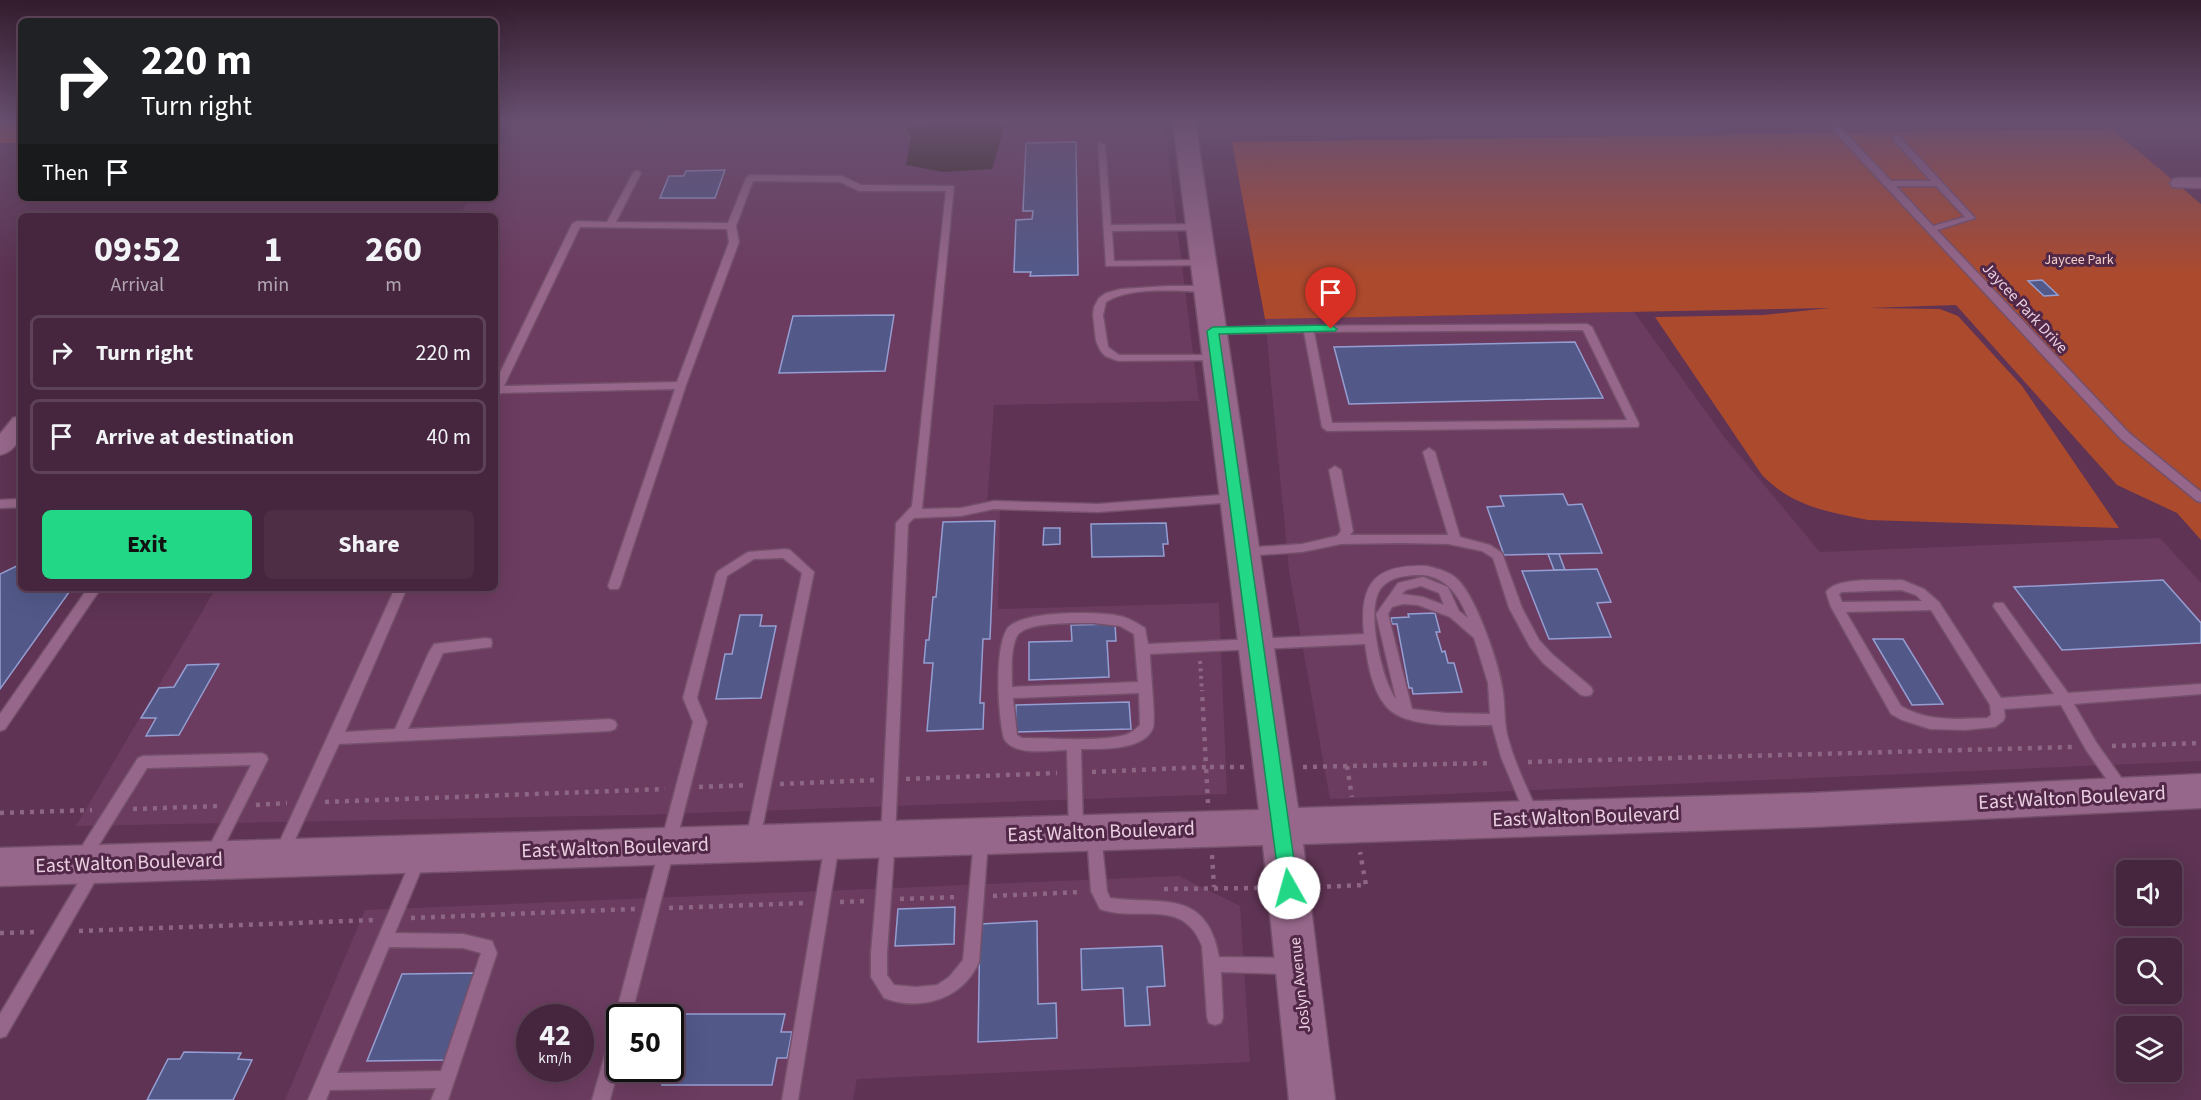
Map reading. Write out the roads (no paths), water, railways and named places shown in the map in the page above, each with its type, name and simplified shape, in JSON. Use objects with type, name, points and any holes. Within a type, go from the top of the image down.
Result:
[{"type":"main road","name":"Joslyn Avenue","points":[[1191,172],[1274,767],[1312,1100]]},
{"type":"main road","name":"East Walton Boulevard","points":[[0,867],[1879,808],[2201,791]]},
{"type":"street","points":[[2179,183],[2201,183]]},
{"type":"street","points":[[0,448],[18,427]]},
{"type":"lane","points":[[1103,172],[1109,264],[1205,276]]},
{"type":"lane","name":"Jaycee Park Drive","points":[[1878,172],[2125,436],[2201,498]]},
{"type":"lane","points":[[1928,172],[1971,218],[1931,229]]},
{"type":"lane","points":[[610,225],[637,173]]},
{"type":"lane","points":[[614,586],[681,385],[734,242],[731,226],[750,178],[842,179],[859,188],[951,188],[918,507],[902,523],[891,780],[879,977],[890,992],[909,996],[945,992],[962,977],[971,962],[981,836]]},
{"type":"lane","points":[[1889,184],[1938,183]]},
{"type":"lane","points":[[498,388],[578,224],[731,226]]},
{"type":"lane","points":[[1107,228],[1198,227]]},
{"type":"lane","points":[[1205,276],[1117,293],[1103,298],[1098,307],[1101,348],[1107,354],[1118,358],[1217,358]]},
{"type":"lane","points":[[1213,331],[1308,329],[1587,327],[1634,424],[1327,427],[1308,329]]},
{"type":"lane","points":[[498,392],[681,385]]},
{"type":"lane","points":[[1429,452],[1455,540]]},
{"type":"lane","points":[[1335,470],[1347,531],[1341,540]]},
{"type":"lane","points":[[910,514],[961,512],[994,505],[1098,508],[1236,498]]},
{"type":"lane","points":[[0,504],[18,503]]},
{"type":"lane","points":[[1244,552],[1306,548],[1341,540],[1455,540],[1491,548],[1498,556],[1526,633],[1546,657],[1566,670],[1586,691]]},
{"type":"lane","points":[[626,1004],[700,722],[690,698],[722,574],[752,555],[786,553],[808,572],[752,844]]},
{"type":"lane","points":[[1498,720],[1425,716],[1397,708],[1383,691],[1370,639],[1368,603],[1373,589],[1382,579],[1396,573],[1415,570],[1437,572],[1457,583],[1470,606],[1496,687],[1498,720],[1509,763],[1533,819]]},
{"type":"lane","points":[[1406,711],[1382,614],[1402,586],[1420,583],[1444,590],[1454,614]]},
{"type":"lane","points":[[1902,585],[1920,592],[1935,605],[1997,704],[1998,717],[1990,723],[1926,725],[1911,720],[1896,710],[1837,607],[1832,592],[1840,586],[1902,585]]},
{"type":"lane","points":[[0,725],[93,591]]},
{"type":"lane","points":[[279,859],[400,591]]},
{"type":"lane","points":[[1388,604],[1403,599],[1454,614],[1480,636]]},
{"type":"lane","points":[[1837,607],[1935,605]]},
{"type":"lane","points":[[1999,606],[2065,700],[2091,746],[2126,795]]},
{"type":"lane","points":[[1113,619],[1126,622],[1140,632],[1143,649],[1147,726],[1142,735],[1132,740],[1074,744],[1021,744],[1011,739],[1006,728],[1005,693],[1009,639],[1020,624],[1113,619]]},
{"type":"lane","points":[[1143,649],[1370,639]]},
{"type":"lane","points":[[399,735],[439,648],[486,643]]},
{"type":"lane","points":[[1005,693],[1146,687]]},
{"type":"lane","points":[[1997,704],[2201,689]]},
{"type":"lane","points":[[335,738],[610,725]]},
{"type":"lane","points":[[1074,744],[1074,772],[1085,833],[1105,903],[1119,907],[1181,910],[1200,922],[1209,939],[1215,1017]]},
{"type":"lane","points":[[0,1030],[58,931],[114,810],[143,762],[261,759],[209,861]]},
{"type":"lane","points":[[790,1100],[832,841]]},
{"type":"lane","points":[[317,1100],[421,854]]},
{"type":"lane","points":[[384,940],[463,941],[486,946],[489,953],[440,1100]]},
{"type":"lane","points":[[1211,964],[1297,966]]},
{"type":"lane","points":[[324,1082],[447,1079]]},
{"type":"lane","points":[[601,1100],[606,1082]]},
{"type":"park label","name":"Jaycee Park","points":[[2079,260]]}]
